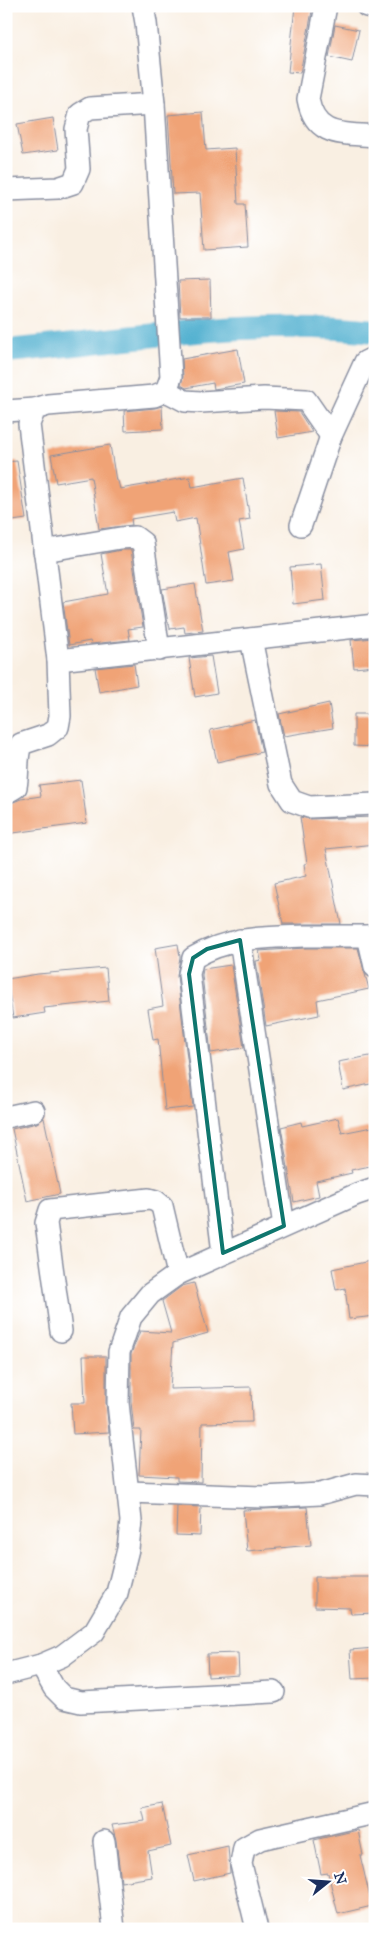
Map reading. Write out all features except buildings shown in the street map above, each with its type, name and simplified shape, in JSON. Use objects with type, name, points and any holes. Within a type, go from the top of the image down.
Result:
[{"type":"street","points":[[6,411],[35,409],[48,405],[154,396],[166,391],[172,377],[154,104],[146,23],[142,6]]},
{"type":"street","points":[[326,6],[308,100],[310,110],[318,123],[332,133],[375,136]]},
{"type":"street","points":[[367,6],[375,8]]},
{"type":"street","points":[[6,190],[58,188],[73,183],[79,169],[76,129],[80,114],[90,108],[154,104]]},
{"type":"street","points":[[301,525],[331,436],[365,362],[375,357]]},
{"type":"street","points":[[166,391],[185,401],[201,402],[264,398],[306,400],[331,436]]},
{"type":"street","points":[[6,793],[16,787],[18,776],[17,754],[21,744],[48,735],[58,727],[60,716],[58,660],[29,424],[35,409]]},
{"type":"street","points":[[44,551],[120,538],[135,537],[143,542],[160,650]]},
{"type":"street","points":[[58,660],[375,625]]},
{"type":"street","points":[[251,639],[281,784],[292,801],[309,807],[375,804]]},
{"type":"street","points":[[223,1253],[189,974],[193,958],[207,949],[240,940],[266,937],[372,936],[375,967]]},
{"type":"street","points":[[240,940],[284,1226]]},
{"type":"street","points":[[6,1117],[34,1111]]},
{"type":"street","points":[[6,1674],[42,1665],[62,1656],[94,1632],[117,1593],[128,1549],[130,1521],[129,1492],[118,1403],[119,1352],[131,1317],[150,1294],[178,1274],[284,1226],[375,1188]]},
{"type":"street","points":[[61,1331],[46,1223],[50,1210],[149,1200],[156,1201],[162,1206],[178,1274]]},
{"type":"street","points":[[129,1492],[264,1496],[320,1494],[356,1484],[375,1485]]},
{"type":"street","points":[[42,1665],[54,1688],[64,1698],[81,1702],[274,1692]]},
{"type":"street","points":[[257,1929],[241,1864],[244,1848],[260,1839],[375,1813]]},
{"type":"street","points":[[104,1841],[114,1929]]},
{"type":"highlighted area","points":[[240,940],[258,1050],[284,1226],[223,1253],[189,974],[193,958],[207,949]]},
{"type":"waterway","points":[[6,351],[237,328],[329,327],[375,331]]}]
